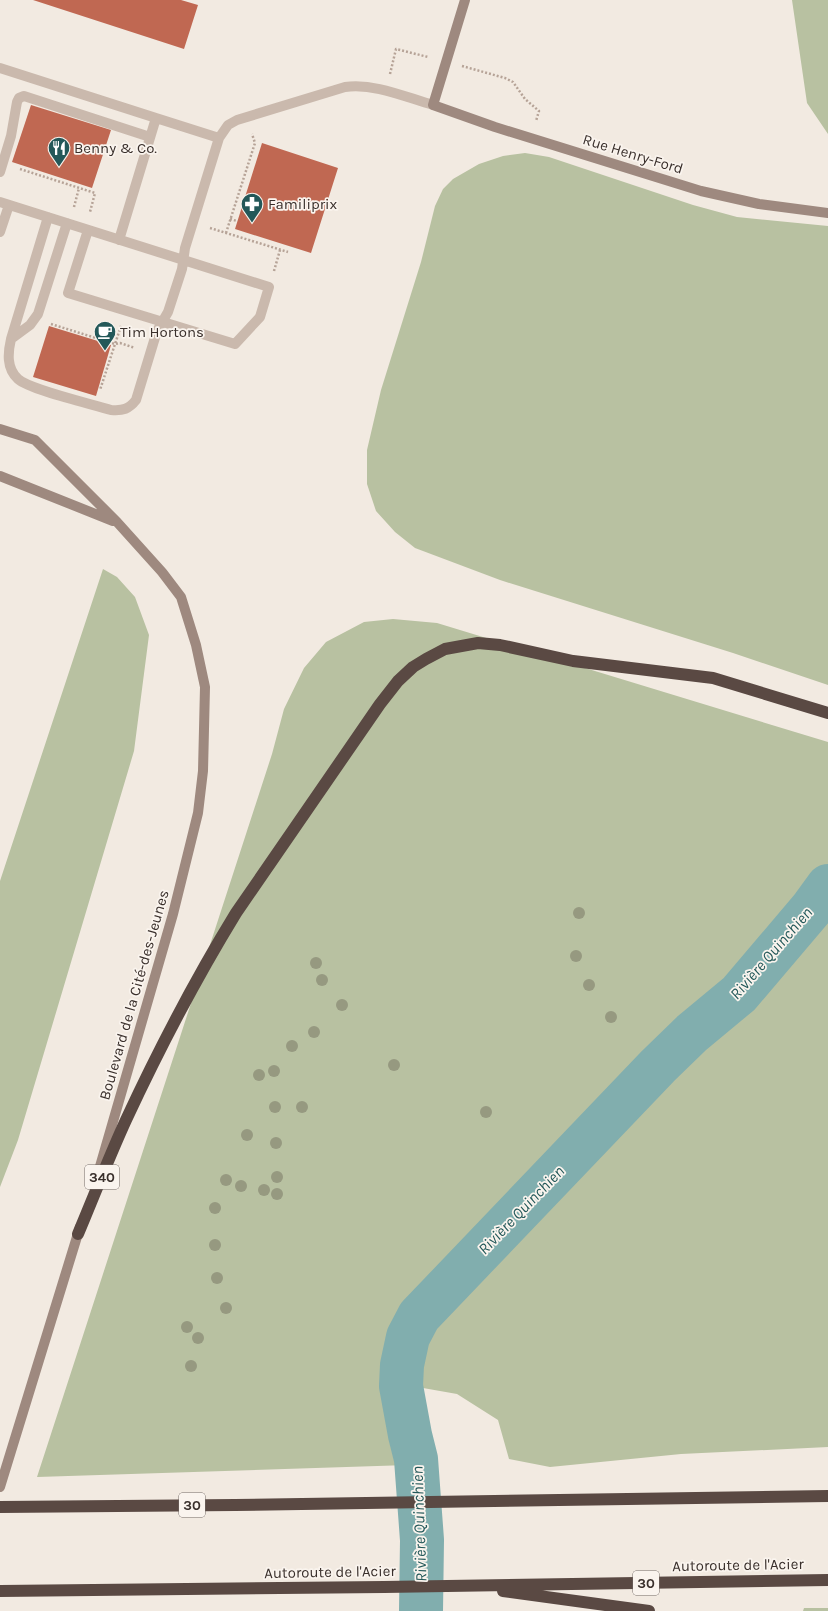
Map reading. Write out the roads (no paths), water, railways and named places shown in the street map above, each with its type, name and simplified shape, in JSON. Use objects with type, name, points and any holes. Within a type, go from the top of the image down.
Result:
[{"type":"highway","name":"340","points":[[78,1234],[126,1120],[189,994],[236,913],[380,704],[398,681],[412,667],[445,649],[478,643],[500,645],[573,661],[713,678],[828,713]]},
{"type":"highway","points":[[797,1496],[828,1491]]},
{"type":"highway","name":"30","points":[[0,1507],[828,1496]]},
{"type":"highway","name":"Autoroute de l'Acier","points":[[0,1591],[828,1580]]},
{"type":"highway","points":[[465,1585],[649,1611]]},
{"type":"main road","points":[[433,106],[465,0]]},
{"type":"main road","name":"Rue Henry-Ford","points":[[433,106],[633,171],[701,191],[759,204],[828,213]]},
{"type":"main road","name":"Boulevard de la Cité-des-Jeunes","points":[[0,429],[35,440],[117,522],[162,572],[181,597],[196,645],[205,687],[203,771],[198,813],[173,914],[106,1148],[0,1486]]},
{"type":"main road","points":[[0,476],[117,522]]},
{"type":"lane","points":[[0,69],[219,138]]},
{"type":"lane","points":[[48,217],[11,338],[8,351],[12,371],[18,379],[31,387],[111,410],[120,411],[131,406],[136,400],[157,332],[171,304],[182,269],[185,248],[219,138],[224,129],[237,120],[345,87],[359,85],[371,87],[433,106]]},
{"type":"lane","points":[[0,172],[11,136],[17,102],[19,98],[24,96],[150,137]]},
{"type":"lane","points":[[119,240],[156,118]]},
{"type":"lane","points":[[0,232],[4,203],[269,287],[260,317],[235,344],[68,293],[88,230]]},
{"type":"lane","points":[[11,338],[30,325],[38,314],[67,223]]},
{"type":"waterway","name":"Rivière Quinchien","points":[[421,1611],[422,1540],[416,1459],[401,1386],[402,1365],[408,1337],[419,1316],[658,1066],[692,1033],[739,994],[812,908],[828,886]]},
{"type":"place","name":"Benny & Co.","points":[[59,168]]},
{"type":"place","name":"Familiprix","points":[[252,224]]},
{"type":"place","name":"Tim Hortons","points":[[105,352]]}]
